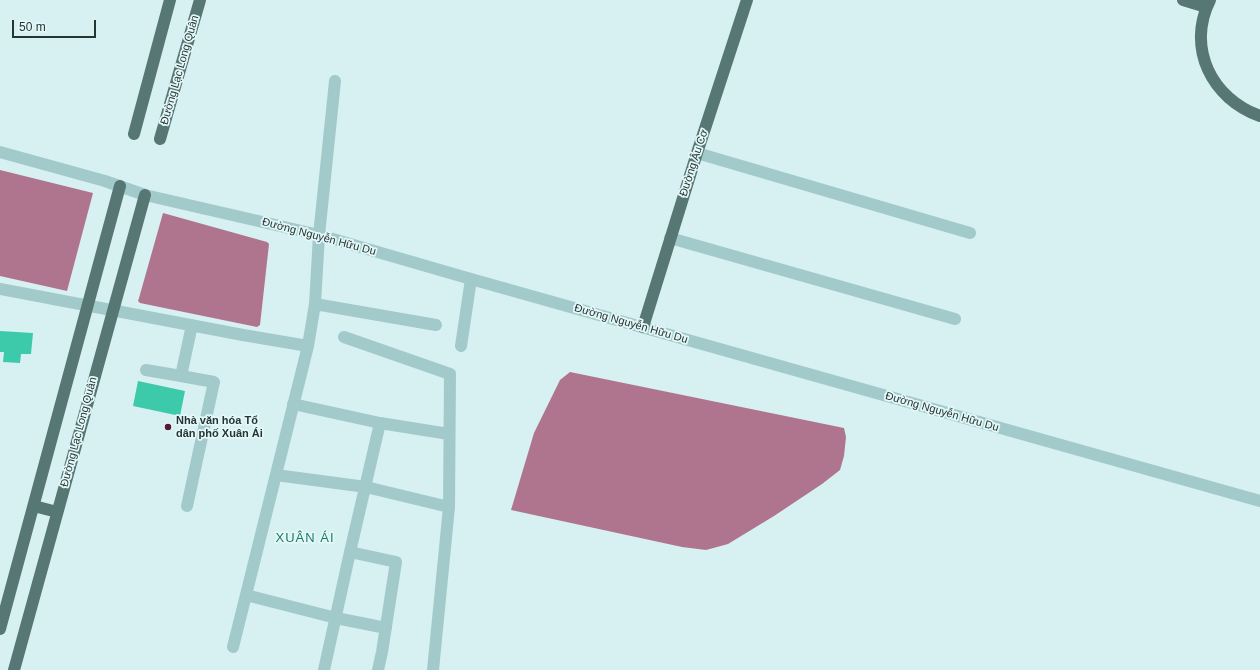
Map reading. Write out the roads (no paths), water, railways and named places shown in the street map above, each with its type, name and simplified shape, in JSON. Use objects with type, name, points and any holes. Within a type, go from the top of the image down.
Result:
[{"type":"main road","points":[[134,134],[170,0]]},
{"type":"main road","name":"Đường Lạc Long Quân","points":[[160,139],[200,0]]},
{"type":"main road","name":"Đường Âu Cơ","points":[[643,327],[697,153],[747,0]]},
{"type":"main road","points":[[1183,0],[1208,3],[1203,18],[1201,40],[1205,63],[1215,83],[1231,100],[1250,112],[1260,116]]},
{"type":"main road","points":[[0,629],[120,186]]},
{"type":"main road","name":"Đường Lạc Long Quân","points":[[14,670],[144,195]]},
{"type":"main road","points":[[34,506],[57,512]]},
{"type":"street","points":[[233,647],[308,346],[315,304],[319,235],[335,81]]},
{"type":"street","name":"Đường Nguyễn Hữu Du","points":[[0,152],[105,180],[144,195],[319,235],[1260,501]]},
{"type":"street","points":[[697,153],[970,233]]},
{"type":"street","points":[[670,238],[955,319]]},
{"type":"street","points":[[461,346],[471,279]]},
{"type":"street","points":[[0,289],[308,346]]},
{"type":"street","points":[[315,304],[436,325]]},
{"type":"street","points":[[181,376],[192,325]]},
{"type":"street","points":[[344,337],[450,374],[449,507],[433,670]]},
{"type":"street","points":[[146,370],[214,382],[187,506]]},
{"type":"street","points":[[293,404],[380,423],[449,434]]},
{"type":"street","points":[[324,670],[380,423]]},
{"type":"street","points":[[276,475],[366,487],[449,507]]},
{"type":"street","points":[[350,552],[396,562],[378,670]]},
{"type":"street","points":[[246,595],[336,618],[386,628]]},
{"type":"place","name":"Nhà văn hóa Tổ dân phố Xuân Ái","points":[[168,427]]},
{"type":"district","name":"XUÂN ÁI","points":[[305,538]]}]
